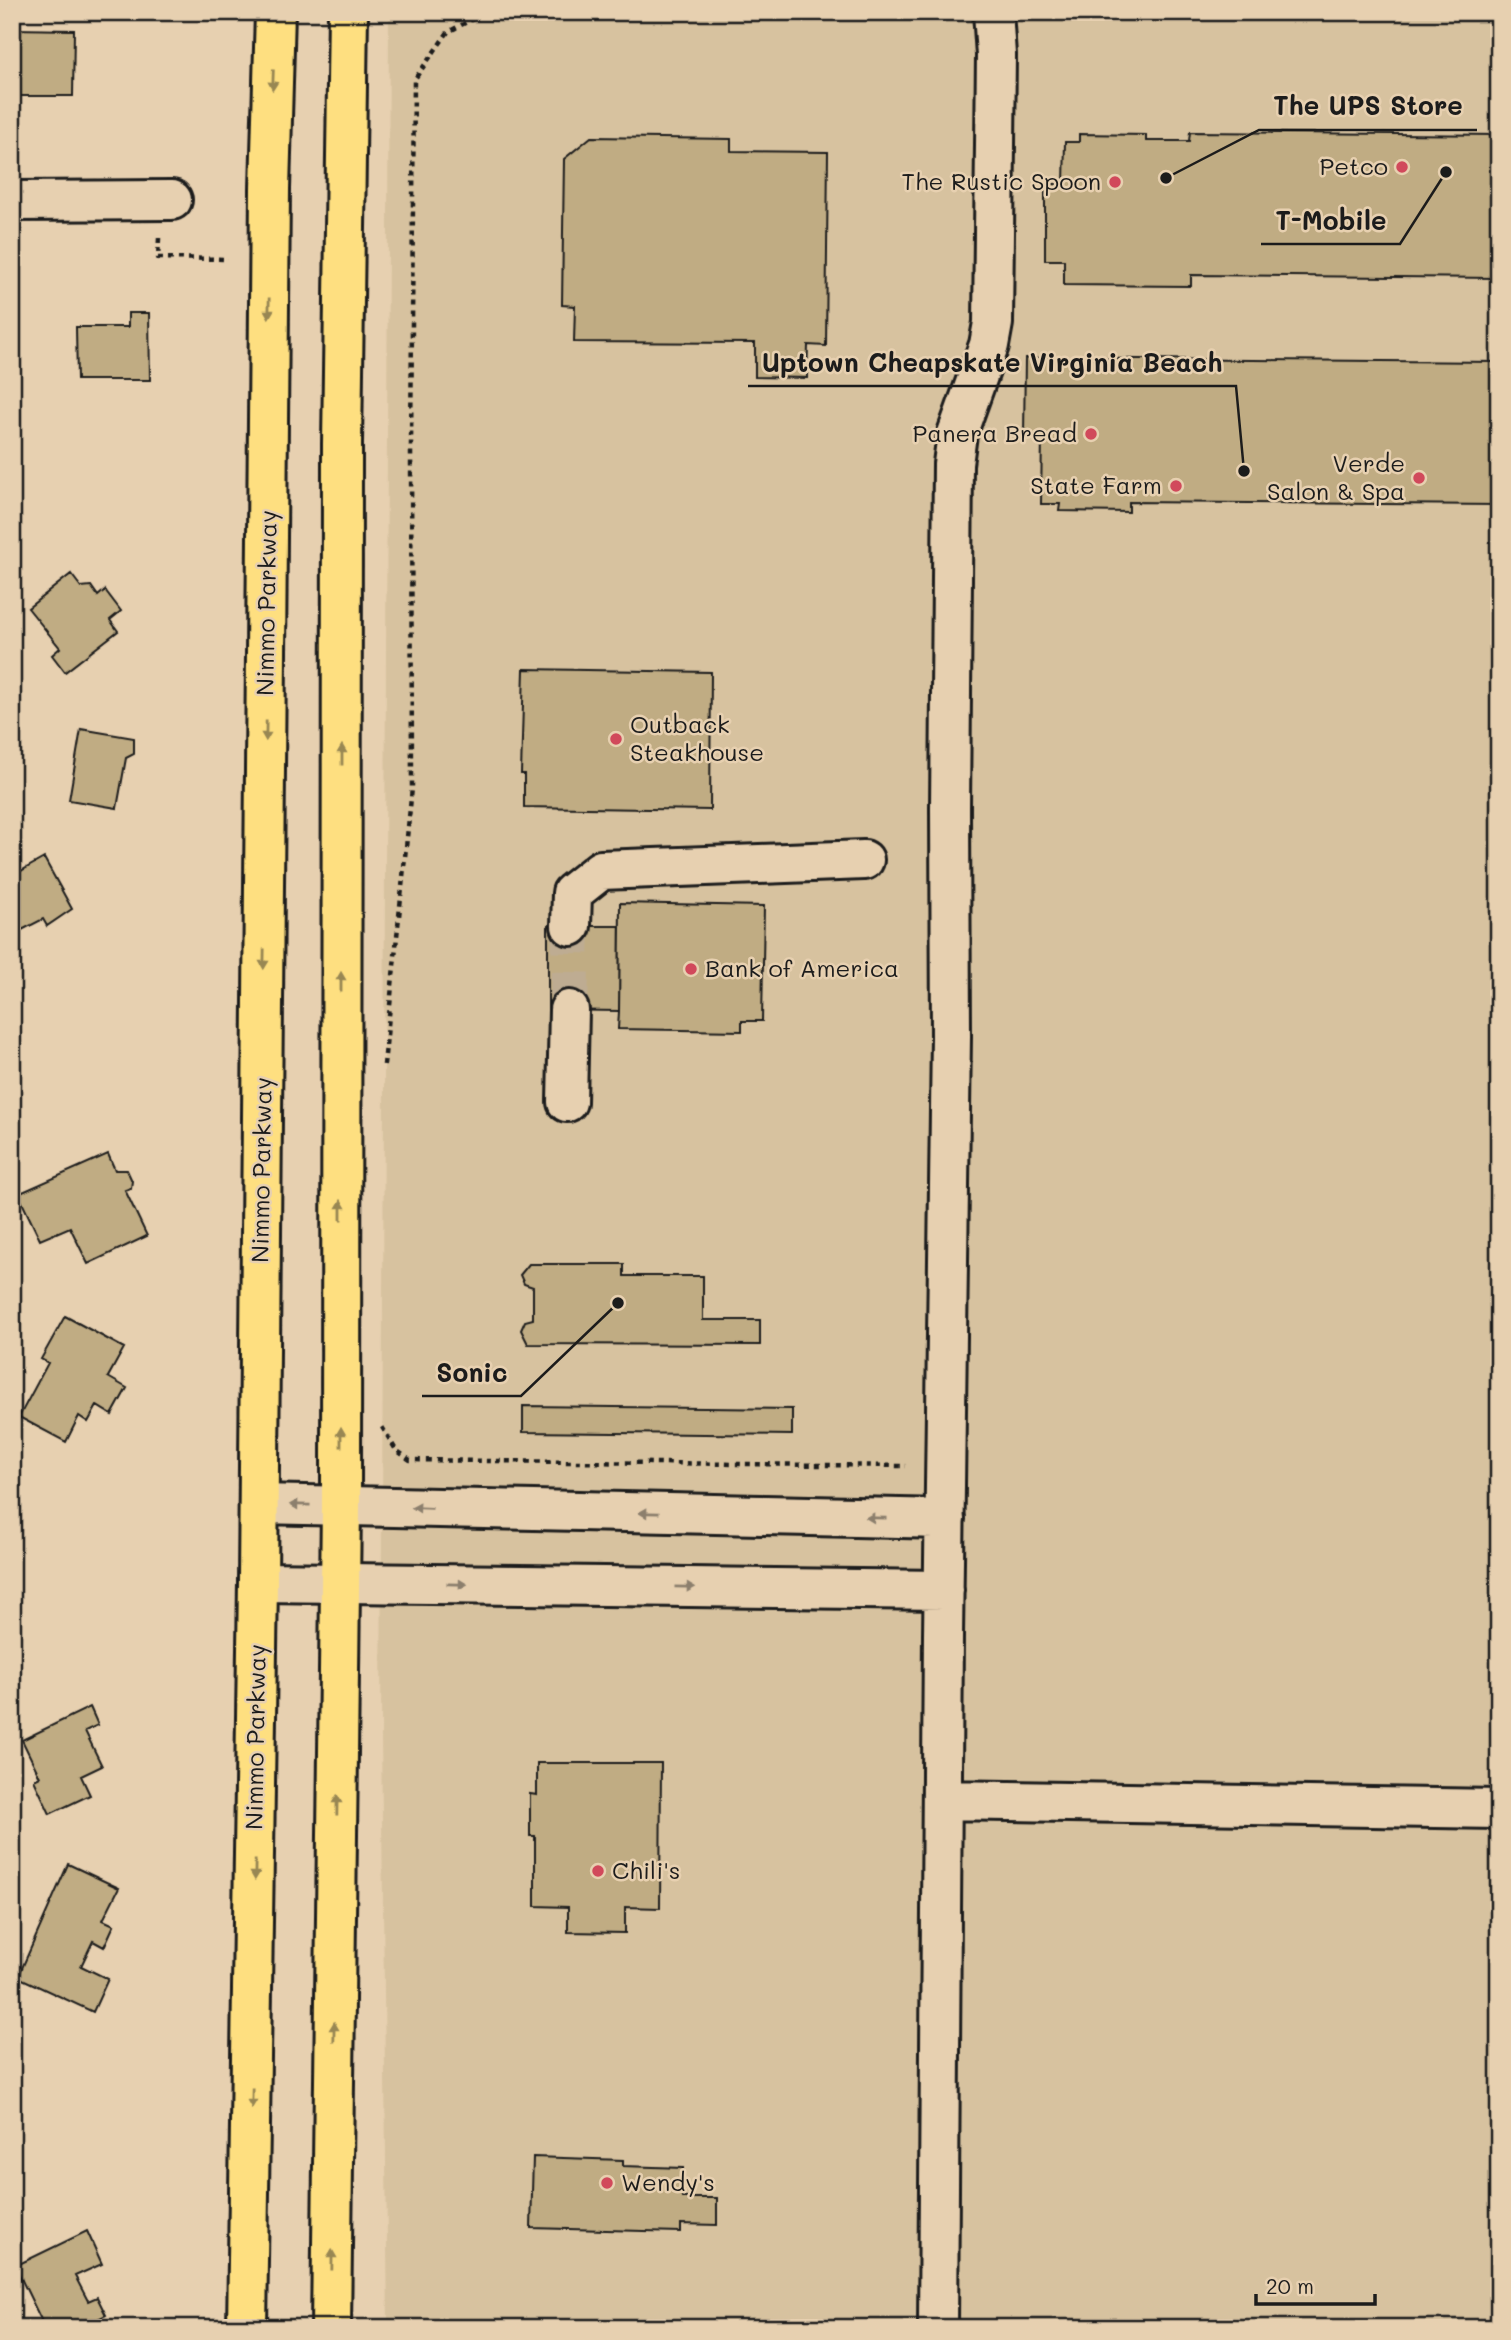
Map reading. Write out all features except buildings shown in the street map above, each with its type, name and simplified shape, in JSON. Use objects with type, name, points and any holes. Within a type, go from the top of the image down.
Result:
[{"type":"main road","name":"Nimmo Parkway","points":[[247,2328],[258,1581],[270,217],[275,12]]},
{"type":"main road","points":[[331,2328],[341,1506],[342,444],[348,12]]},
{"type":"street","points":[[939,2328],[951,1036],[953,464],[957,434],[985,355],[993,323],[996,55],[993,12]]},
{"type":"street","points":[[12,201],[166,200]]},
{"type":"street","points":[[571,926],[572,893],[601,870],[864,860]]},
{"type":"street","points":[[567,1102],[569,1010]]},
{"type":"street","points":[[258,1504],[945,1519]]},
{"type":"street","points":[[258,1581],[944,1590]]},
{"type":"street","points":[[942,1800],[1499,1809]]},
{"type":"path","points":[[384,1071],[412,788],[414,80],[448,32],[486,12]]},
{"type":"path","points":[[166,200],[158,258],[228,259]]},
{"type":"path","points":[[382,1419],[382,1429],[396,1450],[410,1460],[945,1467]]},
{"type":"shaded area","points":[[389,12],[1499,12],[1499,2328],[388,2328],[381,1735]]},
{"type":"tunnel","points":[[569,1010],[571,926]]},
{"type":"place","name":"Petco","points":[[1402,167]]},
{"type":"place","name":"T-Mobile","points":[[1446,172]]},
{"type":"place","name":"The UPS Store","points":[[1166,178]]},
{"type":"place","name":"The Rustic Spoon","points":[[1115,182]]},
{"type":"place","name":"Panera Bread","points":[[1091,434]]},
{"type":"place","name":"Uptown Cheapskate Virginia Beach","points":[[1244,471]]},
{"type":"place","name":"Verde Salon & Spa","points":[[1419,478]]},
{"type":"place","name":"State Farm","points":[[1176,486]]},
{"type":"place","name":"Outback Steakhouse","points":[[616,739]]},
{"type":"place","name":"Bank of America","points":[[691,969]]},
{"type":"place","name":"Sonic","points":[[618,1303]]},
{"type":"place","name":"Chili's","points":[[598,1871]]},
{"type":"place","name":"Wendy's","points":[[607,2183]]}]
